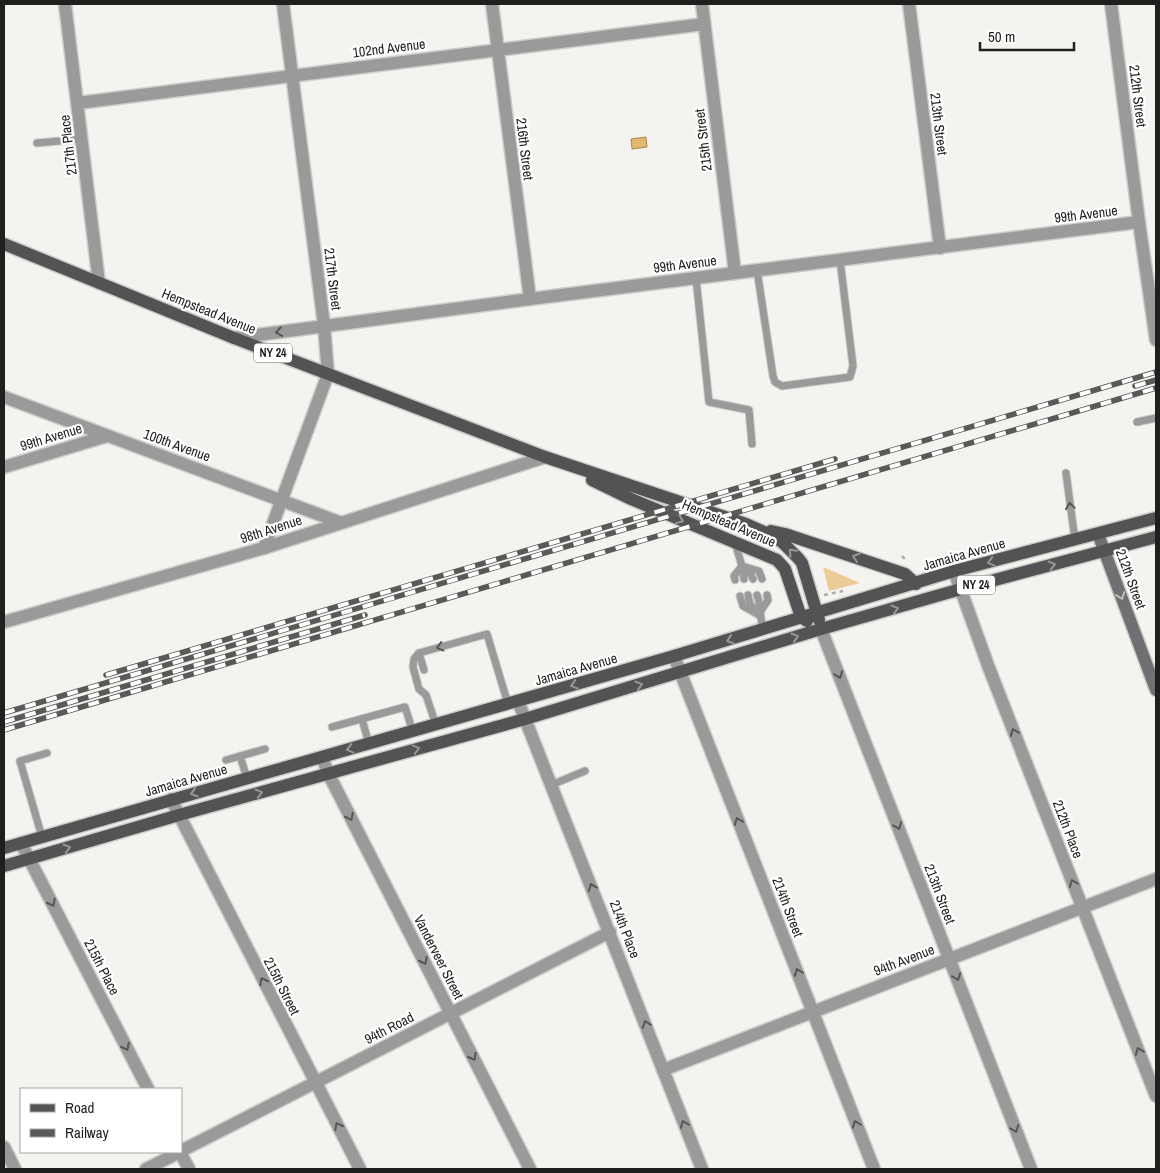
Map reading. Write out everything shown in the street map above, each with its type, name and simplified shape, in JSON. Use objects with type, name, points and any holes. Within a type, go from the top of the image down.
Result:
[{"type":"main road","name":"Hempstead Avenue","points":[[4,244],[234,338],[545,457],[755,528],[782,542],[802,563],[818,613],[821,629]]},
{"type":"main road","name":"Hempstead Avenue","points":[[545,457],[631,499],[780,562],[785,569],[801,618]]},
{"type":"main road","name":"Jamaica Avenue","points":[[4,848],[171,799],[413,732],[954,572],[1156,518]]},
{"type":"main road","name":"NY 24","points":[[755,528],[785,534],[905,574],[916,584]]},
{"type":"main road","name":"212th Street","points":[[1098,534],[1156,690]]},
{"type":"main road","points":[[1104,551],[1156,537]]},
{"type":"main road","name":"NY 24","points":[[821,629],[1104,551]]},
{"type":"main road","points":[[801,618],[821,629]]},
{"type":"main road","points":[[4,866],[179,815],[525,719],[821,629]]},
{"type":"street","name":"217th Place","points":[[65,4],[99,283]]},
{"type":"street","name":"217th Street","points":[[264,548],[328,374],[324,326],[283,4]]},
{"type":"street","name":"216th Street","points":[[492,4],[530,298]]},
{"type":"street","name":"215th Street","points":[[702,4],[735,273]]},
{"type":"street","name":"213th Street","points":[[908,4],[940,248]]},
{"type":"street","name":"212th Street","points":[[1111,4],[1139,222],[1150,251],[1156,340]]},
{"type":"street","name":"102nd Avenue","points":[[78,104],[704,24]]},
{"type":"street","name":"99th Avenue","points":[[234,338],[530,298],[1139,222]]},
{"type":"street","name":"100th Avenue","points":[[4,397],[339,522]]},
{"type":"street","name":"99th Avenue","points":[[4,467],[107,436]]},
{"type":"street","name":"98th Avenue","points":[[4,622],[264,548],[339,522],[545,457]]},
{"type":"street","name":"212th Place","points":[[954,572],[989,668],[1156,1096]]},
{"type":"street","name":"213th Street","points":[[821,629],[1031,1169]]},
{"type":"street","name":"214th Street","points":[[674,656],[874,1169]]},
{"type":"street","name":"214th Place","points":[[513,702],[525,719],[702,1169]]},
{"type":"street","name":"Vanderveer Street","points":[[322,757],[328,773],[530,1169]]},
{"type":"street","name":"215th Street","points":[[171,799],[360,1169]]},
{"type":"street","name":"215th Place","points":[[21,843],[147,1088]]},
{"type":"street","name":"94th Avenue","points":[[664,1070],[1156,879]]},
{"type":"street","name":"94th Road","points":[[182,1151],[610,932]]},
{"type":"street","points":[[4,1146],[15,1169]]},
{"type":"street","name":"94th Road","points":[[146,1169],[178,1153]]},
{"type":"street","points":[[181,1153],[189,1169]]},
{"type":"lane","points":[[37,143],[82,139]]},
{"type":"lane","points":[[757,270],[772,376],[775,382],[782,386],[850,377],[852,374],[853,366],[840,260]]},
{"type":"lane","points":[[696,278],[709,402],[749,410],[752,444]]},
{"type":"lane","points":[[1137,422],[1156,418]]},
{"type":"lane","points":[[1066,473],[1075,540]]},
{"type":"lane","points":[[735,542],[744,580]]},
{"type":"lane","points":[[742,566],[759,571],[762,579]]},
{"type":"lane","points":[[742,566],[750,573],[753,579]]},
{"type":"lane","points":[[735,580],[734,576],[742,566]]},
{"type":"lane","points":[[757,595],[759,615],[763,629]]},
{"type":"lane","points":[[759,615],[768,600],[767,595]]},
{"type":"lane","points":[[740,596],[743,606],[759,615]]},
{"type":"lane","points":[[748,596],[750,604],[759,615]]},
{"type":"lane","points":[[436,725],[426,695],[419,689],[413,667],[414,659],[419,653],[488,634],[513,702]]},
{"type":"lane","points":[[419,653],[424,670]]},
{"type":"lane","points":[[426,695],[428,686]]},
{"type":"lane","points":[[332,727],[405,707],[413,732]]},
{"type":"lane","points":[[362,719],[369,744]]},
{"type":"lane","points":[[226,760],[265,749]]},
{"type":"lane","points":[[42,837],[20,761],[47,754]]},
{"type":"lane","points":[[240,756],[247,778]]},
{"type":"lane","points":[[551,785],[585,771]]},
{"type":"shaded area","points":[[646,137],[647,147],[632,149],[631,139]]},
{"type":"shaded area","points":[[823,567],[860,583],[829,591]]},
{"type":"railway","points":[[4,713],[1156,372]]},
{"type":"railway","points":[[1135,386],[1156,380]]},
{"type":"railway","points":[[4,730],[1156,388]]},
{"type":"railway","points":[[106,675],[835,459]]},
{"type":"railway","points":[[4,722],[365,615]]}]
